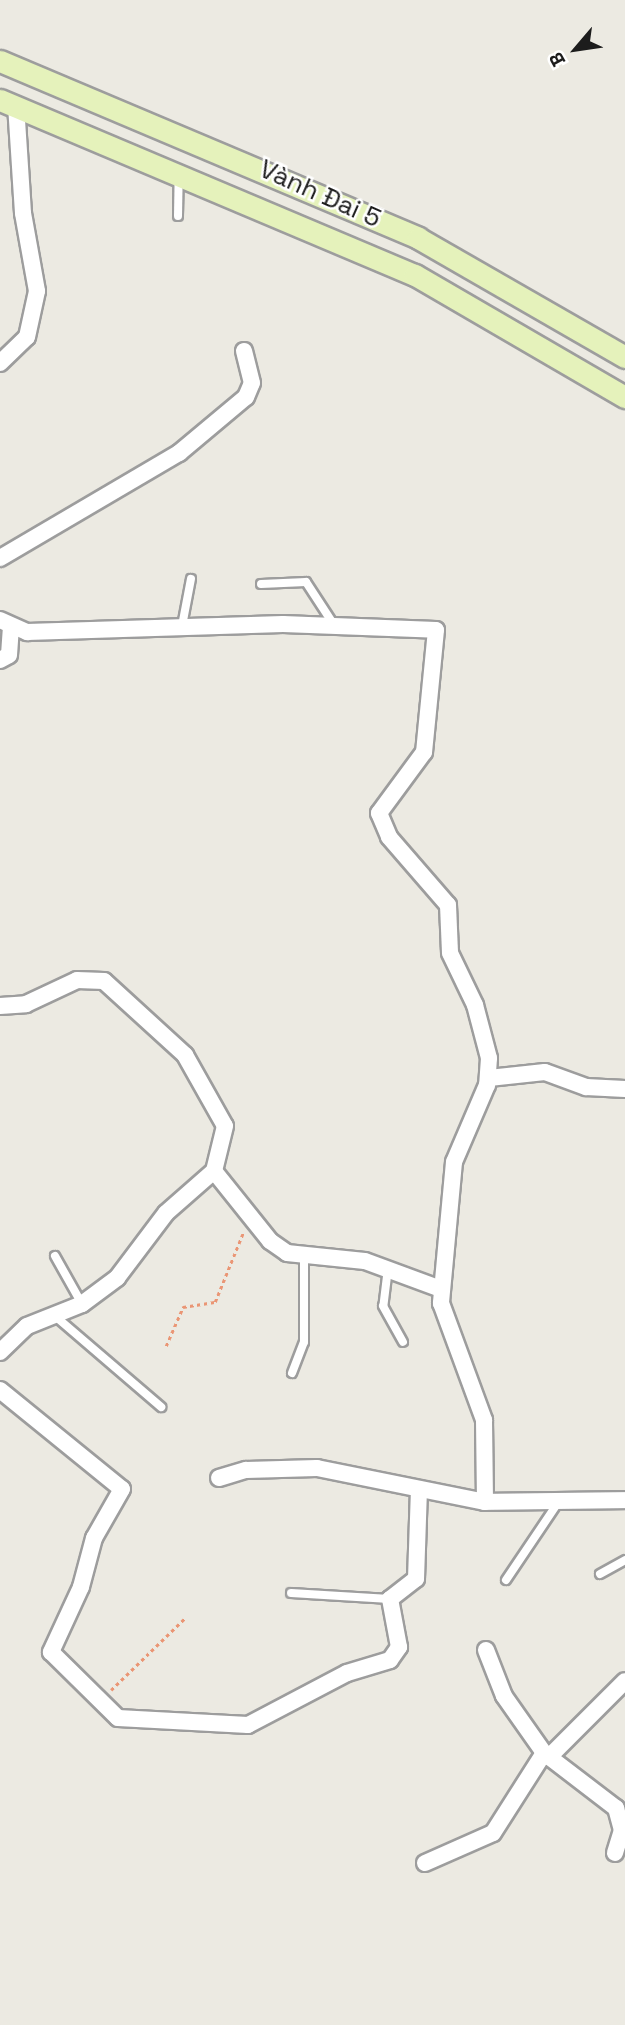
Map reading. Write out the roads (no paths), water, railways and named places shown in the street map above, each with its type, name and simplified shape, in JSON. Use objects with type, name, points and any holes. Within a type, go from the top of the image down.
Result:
[{"type":"main road","name":"Vành Đai 5","points":[[0,61],[418,238],[625,357]]},
{"type":"main road","name":"Vành Đai 5","points":[[8,103],[179,171],[415,275],[625,396]]},
{"type":"street","points":[[0,363],[27,337],[37,291],[8,103]]},
{"type":"street","points":[[0,558],[179,453],[246,397],[252,383],[244,351]]},
{"type":"street","points":[[5,637],[182,626],[430,625],[436,639],[424,752],[379,813],[389,837],[452,912],[450,953],[485,1034],[489,1078],[454,1162],[438,1287],[484,1420],[485,1502]]},
{"type":"street","points":[[0,1006],[26,1004],[85,978],[118,991],[178,1044],[221,1116],[225,1137],[214,1171],[166,1213],[117,1278],[82,1304],[27,1326],[0,1352]]},
{"type":"street","points":[[489,1078],[545,1072],[586,1087],[625,1089]]},
{"type":"street","points":[[214,1171],[249,1217],[278,1247],[304,1257],[388,1268],[438,1287]]},
{"type":"street","points":[[0,1390],[122,1489],[97,1530],[81,1587],[51,1652],[118,1718],[220,1728],[261,1721],[347,1673],[395,1655],[390,1600],[415,1583],[419,1489]]},
{"type":"street","points":[[219,1478],[246,1470],[317,1468],[485,1502],[557,1504],[625,1500]]},
{"type":"street","points":[[486,1650],[504,1696],[547,1755],[610,1800],[622,1830],[615,1853]]},
{"type":"street","points":[[425,1863],[494,1833],[547,1755],[625,1681]]},
{"type":"lane","points":[[178,216],[179,171]]},
{"type":"lane","points":[[182,626],[191,579]]},
{"type":"lane","points":[[261,584],[306,582],[334,625]]},
{"type":"lane","points":[[55,1256],[82,1304]]},
{"type":"lane","points":[[292,1373],[304,1342],[304,1257]]},
{"type":"lane","points":[[388,1268],[383,1307],[403,1342]]},
{"type":"lane","points":[[53,1315],[161,1407]]},
{"type":"lane","points":[[506,1580],[557,1504]]},
{"type":"lane","points":[[600,1574],[625,1560]]},
{"type":"lane","points":[[291,1593],[390,1600]]}]
